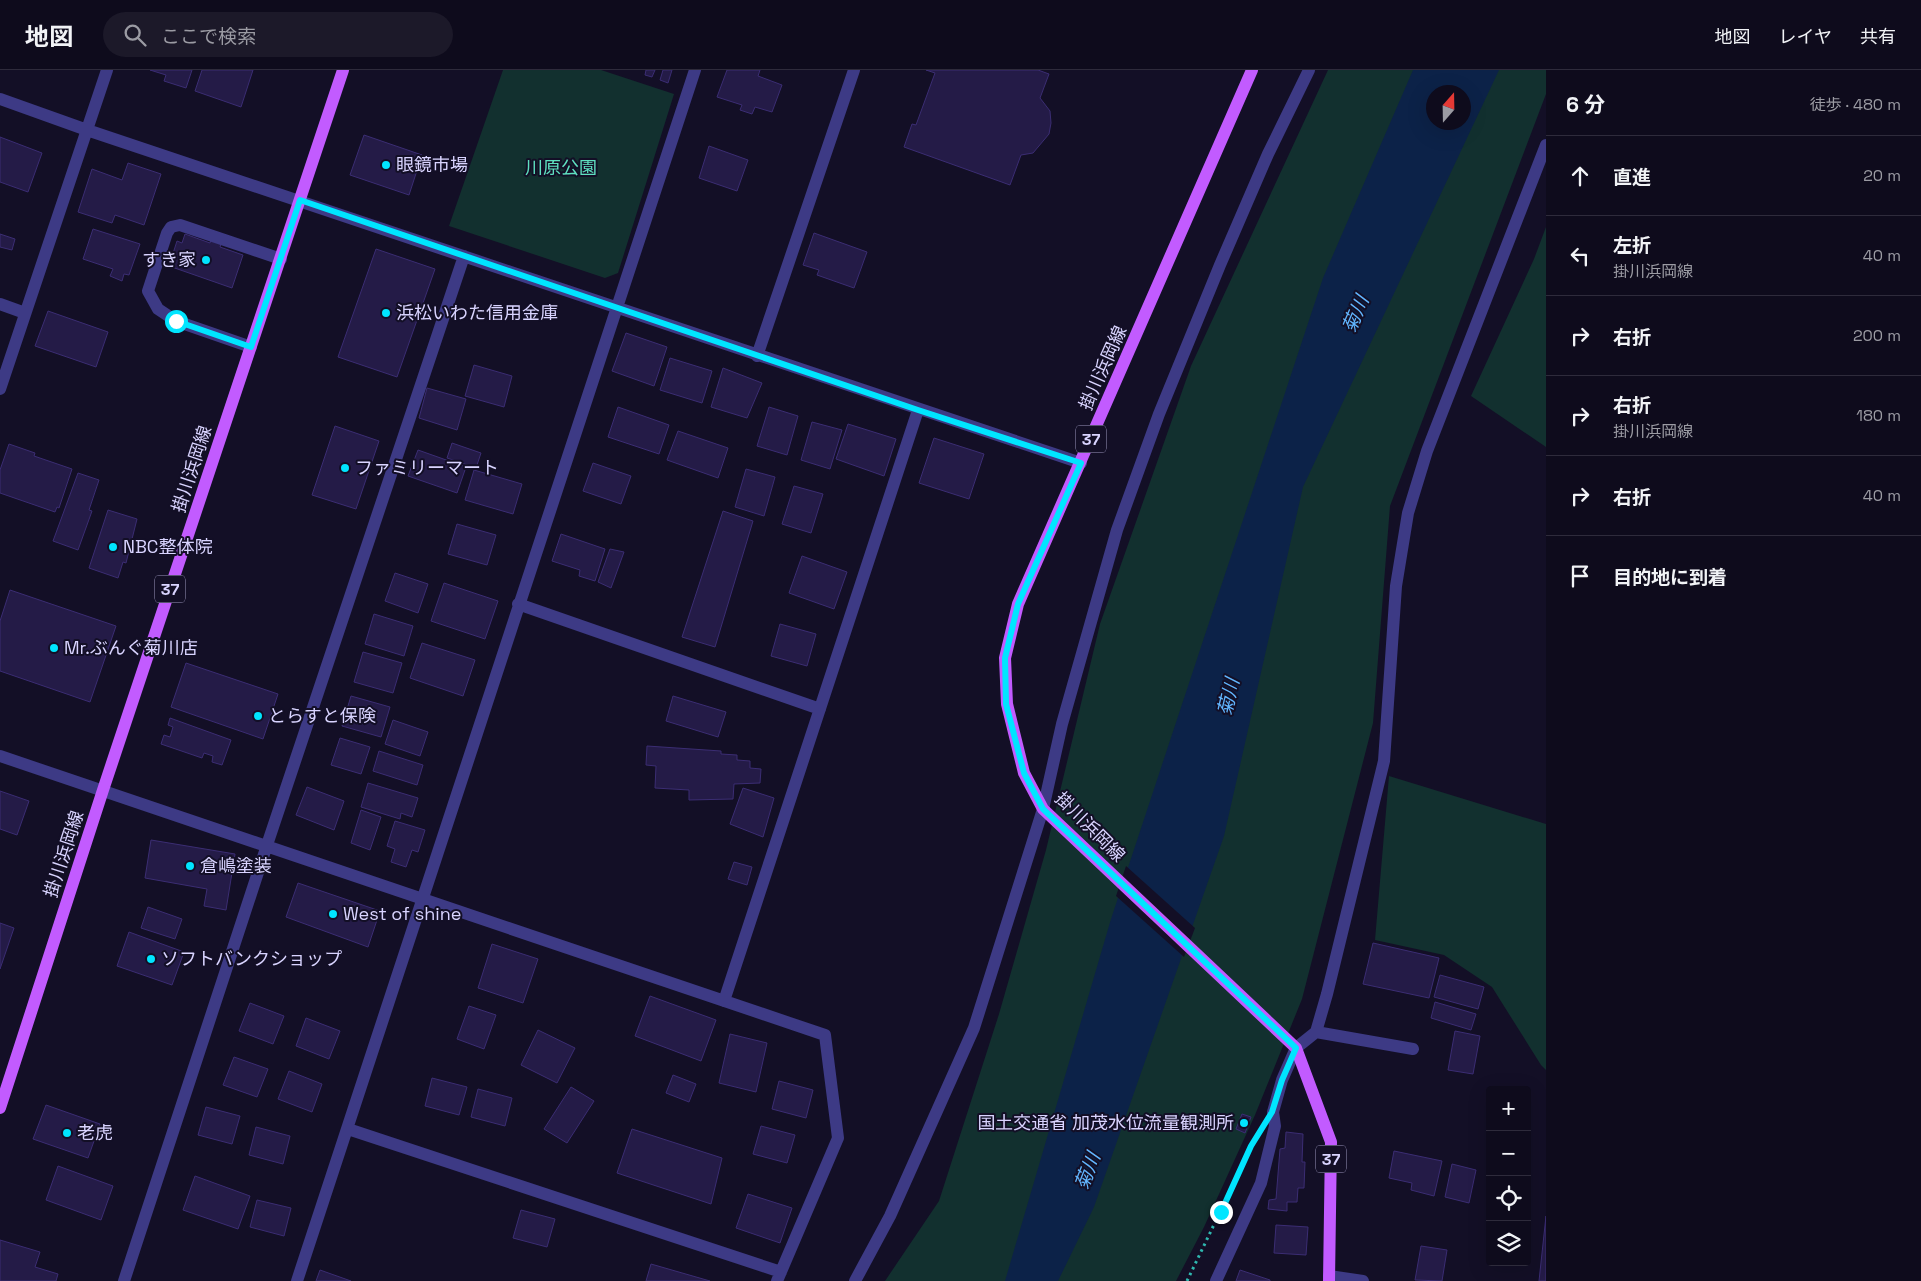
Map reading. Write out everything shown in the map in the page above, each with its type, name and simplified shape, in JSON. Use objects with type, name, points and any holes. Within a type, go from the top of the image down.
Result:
[{"type":"main road","name":"掛川浜岡線","points":[[0,1108],[103,790],[343,70]]},
{"type":"main road","name":"掛川浜岡線","points":[[1252,70],[1018,604],[1005,658],[1006,704],[1024,773],[1046,812],[1294,1047],[1331,1142],[1329,1278]]},
{"type":"street","points":[[0,389],[107,70]]},
{"type":"street","points":[[297,1281],[615,307],[695,70]]},
{"type":"street","points":[[757,356],[854,70]]},
{"type":"street","points":[[855,1281],[890,1216],[974,1028],[1046,812],[1062,724],[1117,530],[1160,414],[1220,265],[1268,154],[1309,70]]},
{"type":"street","points":[[0,99],[757,356],[1081,463]]},
{"type":"street","points":[[1216,1281],[1261,1183],[1275,1126],[1272,1112],[1294,1047],[1316,1032],[1384,760],[1396,586],[1408,513],[1430,441],[1546,145]]},
{"type":"street","points":[[251,347],[176,321],[158,309],[148,291],[167,232],[171,227],[180,225],[281,258]]},
{"type":"street","points":[[124,1281],[267,845],[464,256]]},
{"type":"street","points":[[0,304],[25,313]]},
{"type":"street","points":[[724,1001],[918,410]]},
{"type":"street","points":[[518,604],[820,709]]},
{"type":"street","points":[[0,756],[825,1035],[838,1138],[779,1277],[348,1129]]},
{"type":"street","points":[[1316,1032],[1413,1049]]},
{"type":"street","points":[[1329,1278],[1363,1281]]},
{"type":"path","points":[[1186,1281],[1247,1155]]},
{"type":"green space","name":"川原公園","points":[[503,70],[601,70],[674,94],[618,273],[605,278],[449,226]]},
{"type":"green space","points":[[1328,70],[1546,70],[1546,94],[1390,506],[1373,723],[1302,999],[1255,1115],[1204,1227],[1176,1281],[885,1281],[939,1201],[999,1014],[1046,850],[1100,624],[1191,366]]},
{"type":"green space","points":[[1546,227],[1546,447],[1471,396],[1534,259]]},
{"type":"green space","points":[[1389,776],[1546,824],[1546,1070],[1492,987],[1444,955],[1375,940]]},
{"type":"water","name":"菊川","points":[[1413,70],[1499,70],[1471,130],[1471,85],[1426,85],[1426,130],[1471,130],[1303,487],[1224,836],[1094,1207],[1058,1281],[1005,1281],[1111,919],[1323,278]]},
{"type":"pier","points":[[1126,866],[1195,928],[1184,957],[1116,896]]},
{"type":"building","points":[[150,70],[192,70],[186,88],[164,81],[166,75]]},
{"type":"building","points":[[202,70],[253,70],[241,107],[195,91]]},
{"type":"building","points":[[646,70],[655,70],[652,77],[645,75]]},
{"type":"building","points":[[663,70],[672,70],[668,83],[660,80]]},
{"type":"building","points":[[727,70],[760,70],[758,76],[782,85],[772,112],[755,107],[752,114],[740,110],[742,105],[717,97]]},
{"type":"building","points":[[926,70],[1038,70],[1049,74],[1040,98],[1050,111],[1051,123],[1049,134],[1033,153],[1021,155],[1010,185],[904,147],[912,124],[916,125],[935,73]]},
{"type":"building","name":"眼鏡市場","points":[[364,135],[422,155],[409,195],[350,175]]},
{"type":"building","points":[[0,137],[42,153],[28,192],[0,182]]},
{"type":"building","points":[[709,146],[748,160],[737,191],[699,178]]},
{"type":"building","points":[[128,163],[161,174],[144,225],[115,215],[112,223],[78,212],[92,169],[122,180]]},
{"type":"building","points":[[93,229],[140,244],[129,275],[124,274],[122,281],[110,276],[113,269],[83,259]]},
{"type":"building","points":[[814,233],[867,252],[854,288],[817,275],[819,270],[803,265]]},
{"type":"building","points":[[0,234],[15,239],[12,250],[0,247]]},
{"type":"building","name":"すき家","points":[[185,234],[210,243],[212,237],[222,241],[220,247],[243,255],[232,288],[169,266],[177,241],[182,243]]},
{"type":"building","name":"浜松いわた信用金庫","points":[[376,249],[435,269],[397,377],[338,357]]},
{"type":"building","points":[[48,311],[108,332],[96,367],[35,346]]},
{"type":"building","points":[[626,333],[667,347],[654,386],[612,371]]},
{"type":"building","points":[[670,358],[712,371],[702,403],[660,390]]},
{"type":"building","points":[[474,365],[512,376],[504,407],[465,396]]},
{"type":"building","points":[[723,368],[762,383],[747,418],[711,407]]},
{"type":"building","points":[[427,388],[466,399],[457,430],[419,418]]},
{"type":"building","points":[[618,407],[669,425],[659,454],[608,437]]},
{"type":"building","points":[[769,407],[798,416],[787,455],[757,446]]},
{"type":"building","points":[[812,422],[842,430],[830,469],[801,460]]},
{"type":"building","points":[[848,424],[896,439],[884,476],[836,459]]},
{"type":"building","name":"ファミリーマート","points":[[335,426],[379,441],[356,509],[312,495]]},
{"type":"building","points":[[678,431],[728,448],[718,478],[667,460]]},
{"type":"building","points":[[934,438],[984,454],[969,499],[919,483]]},
{"type":"building","points":[[452,443],[481,453],[476,468],[447,458]]},
{"type":"building","points":[[9,444],[35,453],[34,456],[72,469],[59,508],[57,507],[55,512],[0,493],[0,470]]},
{"type":"building","points":[[418,450],[466,467],[457,493],[408,476]]},
{"type":"building","points":[[593,463],[631,476],[621,504],[583,491]]},
{"type":"building","points":[[746,469],[775,477],[764,516],[735,507]]},
{"type":"building","points":[[474,470],[522,484],[513,514],[465,500]]},
{"type":"building","points":[[78,473],[99,480],[89,510],[92,511],[78,550],[53,541]]},
{"type":"building","points":[[794,486],[823,494],[811,533],[782,524]]},
{"type":"building","name":"NBC整体院","points":[[108,510],[137,519],[126,563],[123,562],[118,578],[89,568]]},
{"type":"building","points":[[723,511],[753,521],[715,647],[682,637]]},
{"type":"building","points":[[457,524],[496,535],[487,565],[448,554]]},
{"type":"building","points":[[561,534],[605,549],[595,581],[579,576],[580,570],[552,561]]},
{"type":"building","points":[[610,549],[624,552],[611,588],[598,582]]},
{"type":"building","points":[[802,556],[847,572],[834,609],[789,593]]},
{"type":"building","points":[[395,573],[428,584],[418,613],[385,601]]},
{"type":"building","points":[[444,583],[498,601],[485,639],[431,621]]},
{"type":"building","name":"Mr.ぶんぐ菊川店","points":[[10,590],[116,626],[90,702],[0,671],[0,621]]},
{"type":"building","points":[[374,614],[413,626],[404,656],[365,644]]},
{"type":"building","points":[[780,624],[816,634],[807,666],[771,656]]},
{"type":"building","points":[[422,643],[475,660],[463,696],[410,678]]},
{"type":"building","points":[[363,652],[402,663],[393,693],[354,682]]},
{"type":"building","points":[[186,663],[278,694],[263,739],[171,707]]},
{"type":"building","points":[[351,696],[390,707],[381,737],[342,726]]},
{"type":"building","points":[[673,696],[726,712],[718,737],[666,721]]},
{"type":"building","points":[[170,718],[231,740],[222,765],[212,762],[213,756],[204,753],[202,758],[161,744],[164,735],[170,737],[173,727],[168,725]]},
{"type":"building","points":[[393,720],[428,732],[420,756],[385,744]]},
{"type":"building","points":[[340,738],[370,747],[361,774],[331,765]]},
{"type":"building","points":[[647,746],[721,751],[721,754],[737,755],[737,760],[750,761],[750,768],[761,769],[760,783],[734,784],[733,799],[689,800],[689,790],[655,788],[656,766],[646,765]]},
{"type":"building","points":[[379,751],[423,765],[417,785],[373,771]]},
{"type":"building","points":[[368,783],[418,798],[412,817],[401,813],[400,819],[361,807]]},
{"type":"building","points":[[307,787],[344,801],[334,830],[296,815]]},
{"type":"building","points":[[743,788],[774,798],[763,837],[730,824]]},
{"type":"building","points":[[0,791],[29,801],[17,835],[0,829]]},
{"type":"building","points":[[361,810],[381,817],[370,850],[351,843]]},
{"type":"building","points":[[395,821],[425,830],[418,852],[412,850],[406,867],[391,862],[395,849],[387,846]]},
{"type":"building","name":"倉嶋塗装","points":[[151,840],[235,854],[226,910],[204,906],[207,889],[145,878]]},
{"type":"building","points":[[734,862],[752,867],[747,885],[728,879]]},
{"type":"building","name":"West of shine","points":[[298,883],[380,911],[368,947],[286,917]]},
{"type":"building","points":[[148,907],[182,919],[175,939],[141,928]]},
{"type":"building","points":[[0,923],[14,928],[0,969]]},
{"type":"building","name":"ソフトバンクショップ","points":[[129,932],[184,952],[172,985],[117,966]]},
{"type":"building","points":[[1373,943],[1439,958],[1429,998],[1363,984]]},
{"type":"building","points":[[492,944],[538,959],[523,1003],[478,988]]},
{"type":"building","points":[[1440,975],[1484,987],[1478,1009],[1434,997]]},
{"type":"building","points":[[650,996],[716,1020],[701,1061],[635,1036]]},
{"type":"building","points":[[1435,1002],[1476,1014],[1471,1030],[1431,1018]]},
{"type":"building","points":[[250,1003],[284,1016],[273,1044],[239,1031]]},
{"type":"building","points":[[469,1006],[496,1015],[484,1049],[457,1039]]},
{"type":"building","points":[[306,1018],[340,1031],[329,1059],[296,1046]]},
{"type":"building","points":[[538,1030],[575,1048],[557,1083],[521,1065]]},
{"type":"building","points":[[1455,1031],[1480,1036],[1473,1074],[1448,1070]]},
{"type":"building","points":[[730,1034],[767,1043],[756,1092],[719,1083]]},
{"type":"building","points":[[234,1057],[268,1069],[257,1097],[223,1085]]},
{"type":"building","points":[[289,1071],[322,1084],[312,1112],[278,1099]]},
{"type":"building","points":[[673,1075],[696,1084],[689,1102],[666,1093]]},
{"type":"building","points":[[432,1078],[467,1087],[459,1115],[425,1106]]},
{"type":"building","points":[[779,1081],[813,1090],[806,1118],[772,1109]]},
{"type":"building","points":[[571,1087],[594,1101],[567,1143],[544,1129]]},
{"type":"building","points":[[478,1089],[512,1098],[505,1126],[471,1117]]},
{"type":"building","points":[[46,1105],[100,1124],[88,1158],[33,1139]]},
{"type":"building","points":[[206,1107],[240,1116],[232,1144],[198,1135]]},
{"type":"building","name":"国土交通省 加茂水位流量観測所","points":[[1242,1114],[1251,1117],[1245,1133],[1236,1129]]},
{"type":"building","points":[[761,1126],[795,1135],[787,1163],[753,1154]]},
{"type":"building","points":[[256,1127],[290,1136],[283,1164],[249,1155]]},
{"type":"building","points":[[632,1129],[722,1158],[711,1204],[617,1173]]},
{"type":"building","points":[[1286,1132],[1303,1134],[1302,1162],[1305,1162],[1304,1188],[1298,1188],[1297,1202],[1287,1202],[1287,1211],[1268,1209],[1269,1200],[1276,1199],[1280,1149],[1285,1148]]},
{"type":"building","points":[[1394,1151],[1442,1161],[1434,1196],[1411,1190],[1412,1183],[1389,1178]]},
{"type":"building","points":[[1452,1164],[1476,1170],[1469,1203],[1445,1197]]},
{"type":"building","points":[[58,1166],[113,1186],[101,1220],[46,1200]]},
{"type":"building","points":[[195,1176],[250,1196],[238,1229],[183,1210]]},
{"type":"building","points":[[748,1194],[792,1208],[780,1243],[736,1228]]},
{"type":"building","points":[[257,1200],[291,1208],[284,1236],[250,1227]]},
{"type":"building","points":[[521,1210],[555,1219],[547,1247],[513,1238]]},
{"type":"building","points":[[1546,1216],[1546,1281],[1539,1281]]},
{"type":"building","points":[[1276,1225],[1308,1227],[1306,1255],[1274,1253]]},
{"type":"building","points":[[0,1240],[40,1252],[35,1267],[58,1274],[56,1281],[0,1281]]},
{"type":"building","points":[[1421,1246],[1447,1250],[1442,1281],[1415,1280]]},
{"type":"building","points":[[651,1264],[710,1281],[646,1281]]},
{"type":"building","points":[[320,1270],[351,1281],[316,1281]]},
{"type":"building","points":[[1240,1270],[1270,1280],[1270,1281],[1236,1281]]},
{"type":"place","name":"眼鏡市場","points":[[386,165]]},
{"type":"place","name":"すき家","points":[[206,260]]},
{"type":"place","name":"浜松いわた信用金庫","points":[[386,313]]},
{"type":"place","name":"ファミリーマート","points":[[345,468]]},
{"type":"place","name":"NBC整体院","points":[[113,547]]},
{"type":"place","name":"Mr.ぶんぐ菊川店","points":[[54,648]]},
{"type":"place","name":"とらすと保険","points":[[258,716]]},
{"type":"place","name":"倉嶋塗装","points":[[190,866]]},
{"type":"place","name":"West of shine","points":[[333,914]]},
{"type":"place","name":"ソフトバンクショップ","points":[[151,959]]},
{"type":"place","name":"国土交通省 加茂水位流量観測所","points":[[1244,1123]]},
{"type":"place","name":"老虎","points":[[67,1133]]},
{"type":"route","points":[[176,321],[251,347],[300,200],[918,410],[1081,463],[1018,604],[1005,658],[1006,704],[1024,773],[1043,809],[1296,1048],[1282,1080],[1272,1112],[1251,1146],[1221,1212]]}]
